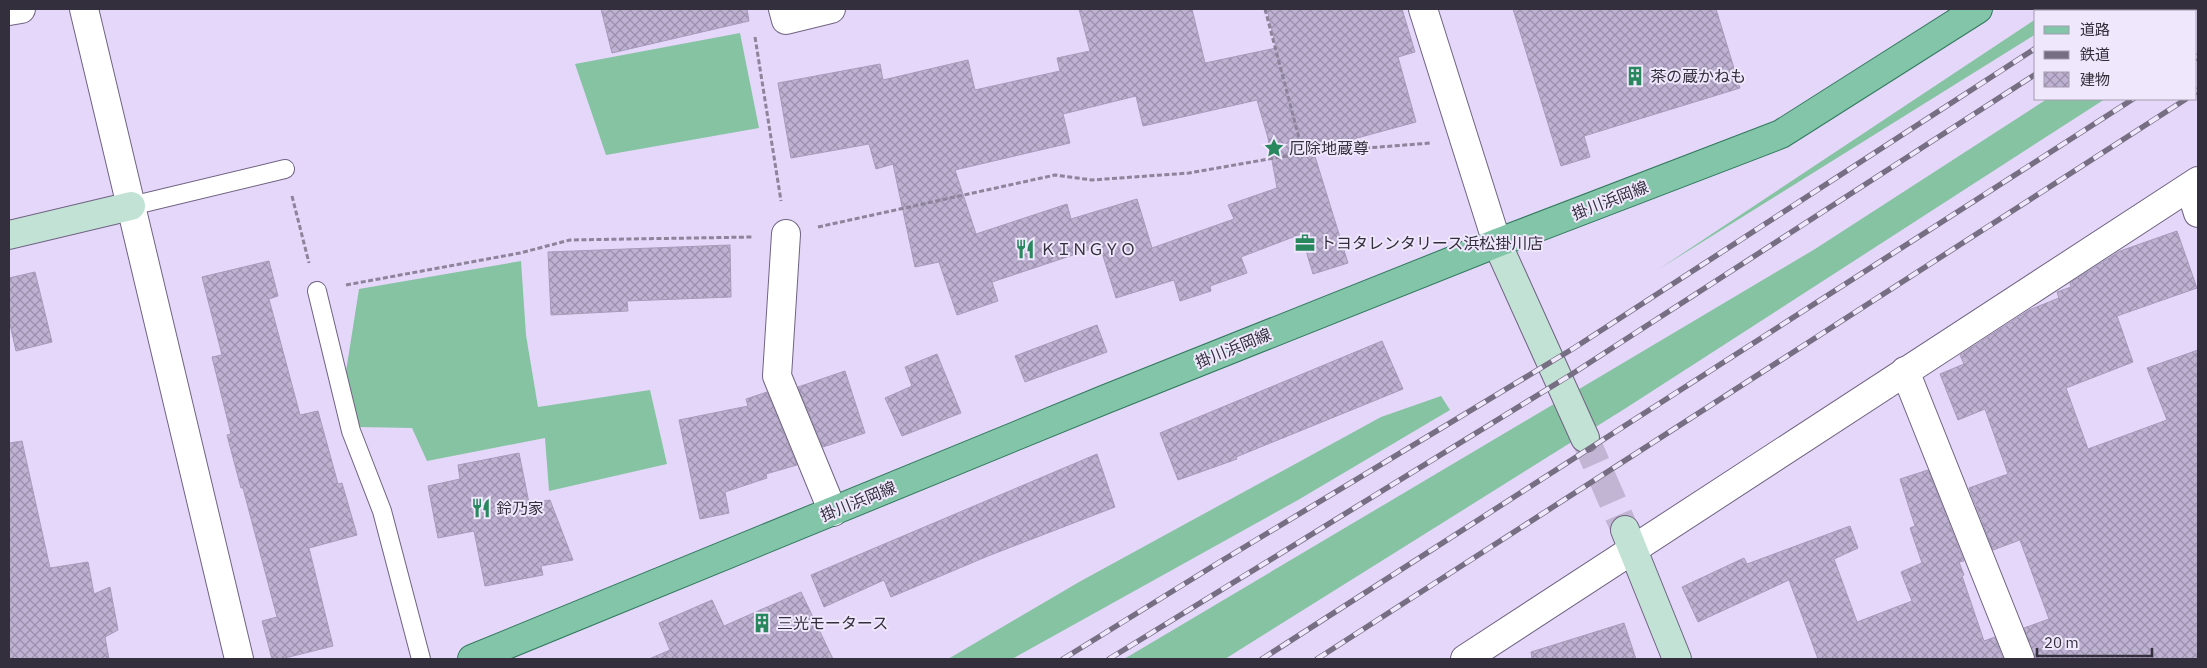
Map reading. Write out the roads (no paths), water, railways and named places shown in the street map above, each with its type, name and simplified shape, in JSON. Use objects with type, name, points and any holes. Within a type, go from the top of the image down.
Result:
[{"type":"main road","name":"掛川浜岡線","points":[[472,659],[1106,399],[1497,243],[1780,134],[1978,9]]},
{"type":"street","points":[[9,12],[21,9]]},
{"type":"street","points":[[84,9],[240,659]]},
{"type":"street","points":[[784,14],[831,9]]},
{"type":"street","points":[[1424,9],[1497,243],[1585,438]]},
{"type":"street","points":[[1465,659],[1630,540],[1905,371],[2194,184],[2198,213]]},
{"type":"street","points":[[9,235],[131,206]]},
{"type":"street","points":[[786,234],[777,376],[832,512]]},
{"type":"street","points":[[1905,371],[2020,659]]},
{"type":"street","points":[[1630,540],[1677,659]]},
{"type":"lane","points":[[131,206],[285,169]]},
{"type":"lane","points":[[316,291],[351,431],[382,511],[421,659]]},
{"type":"tunnel","points":[[1585,438],[1625,530]]},
{"type":"railway","points":[[1063,659],[1574,348],[2034,49]]},
{"type":"railway","points":[[1109,659],[1572,374],[2034,75]]},
{"type":"railway","points":[[1262,659],[2131,100]]},
{"type":"railway","points":[[1317,659],[2184,100]]},
{"type":"place","name":"茶の蔵かねも","points":[[1635,76]]},
{"type":"place","name":"厄除地蔵尊","points":[[1274,148]]},
{"type":"place","name":"トヨタレンタリース浜松掛川店","points":[[1305,243]]},
{"type":"place","name":"ＫＩＮＧＹＯ","points":[[1025,249]]},
{"type":"place","name":"鈴乃家","points":[[481,508]]},
{"type":"place","name":"三光モータース","points":[[762,623]]}]
